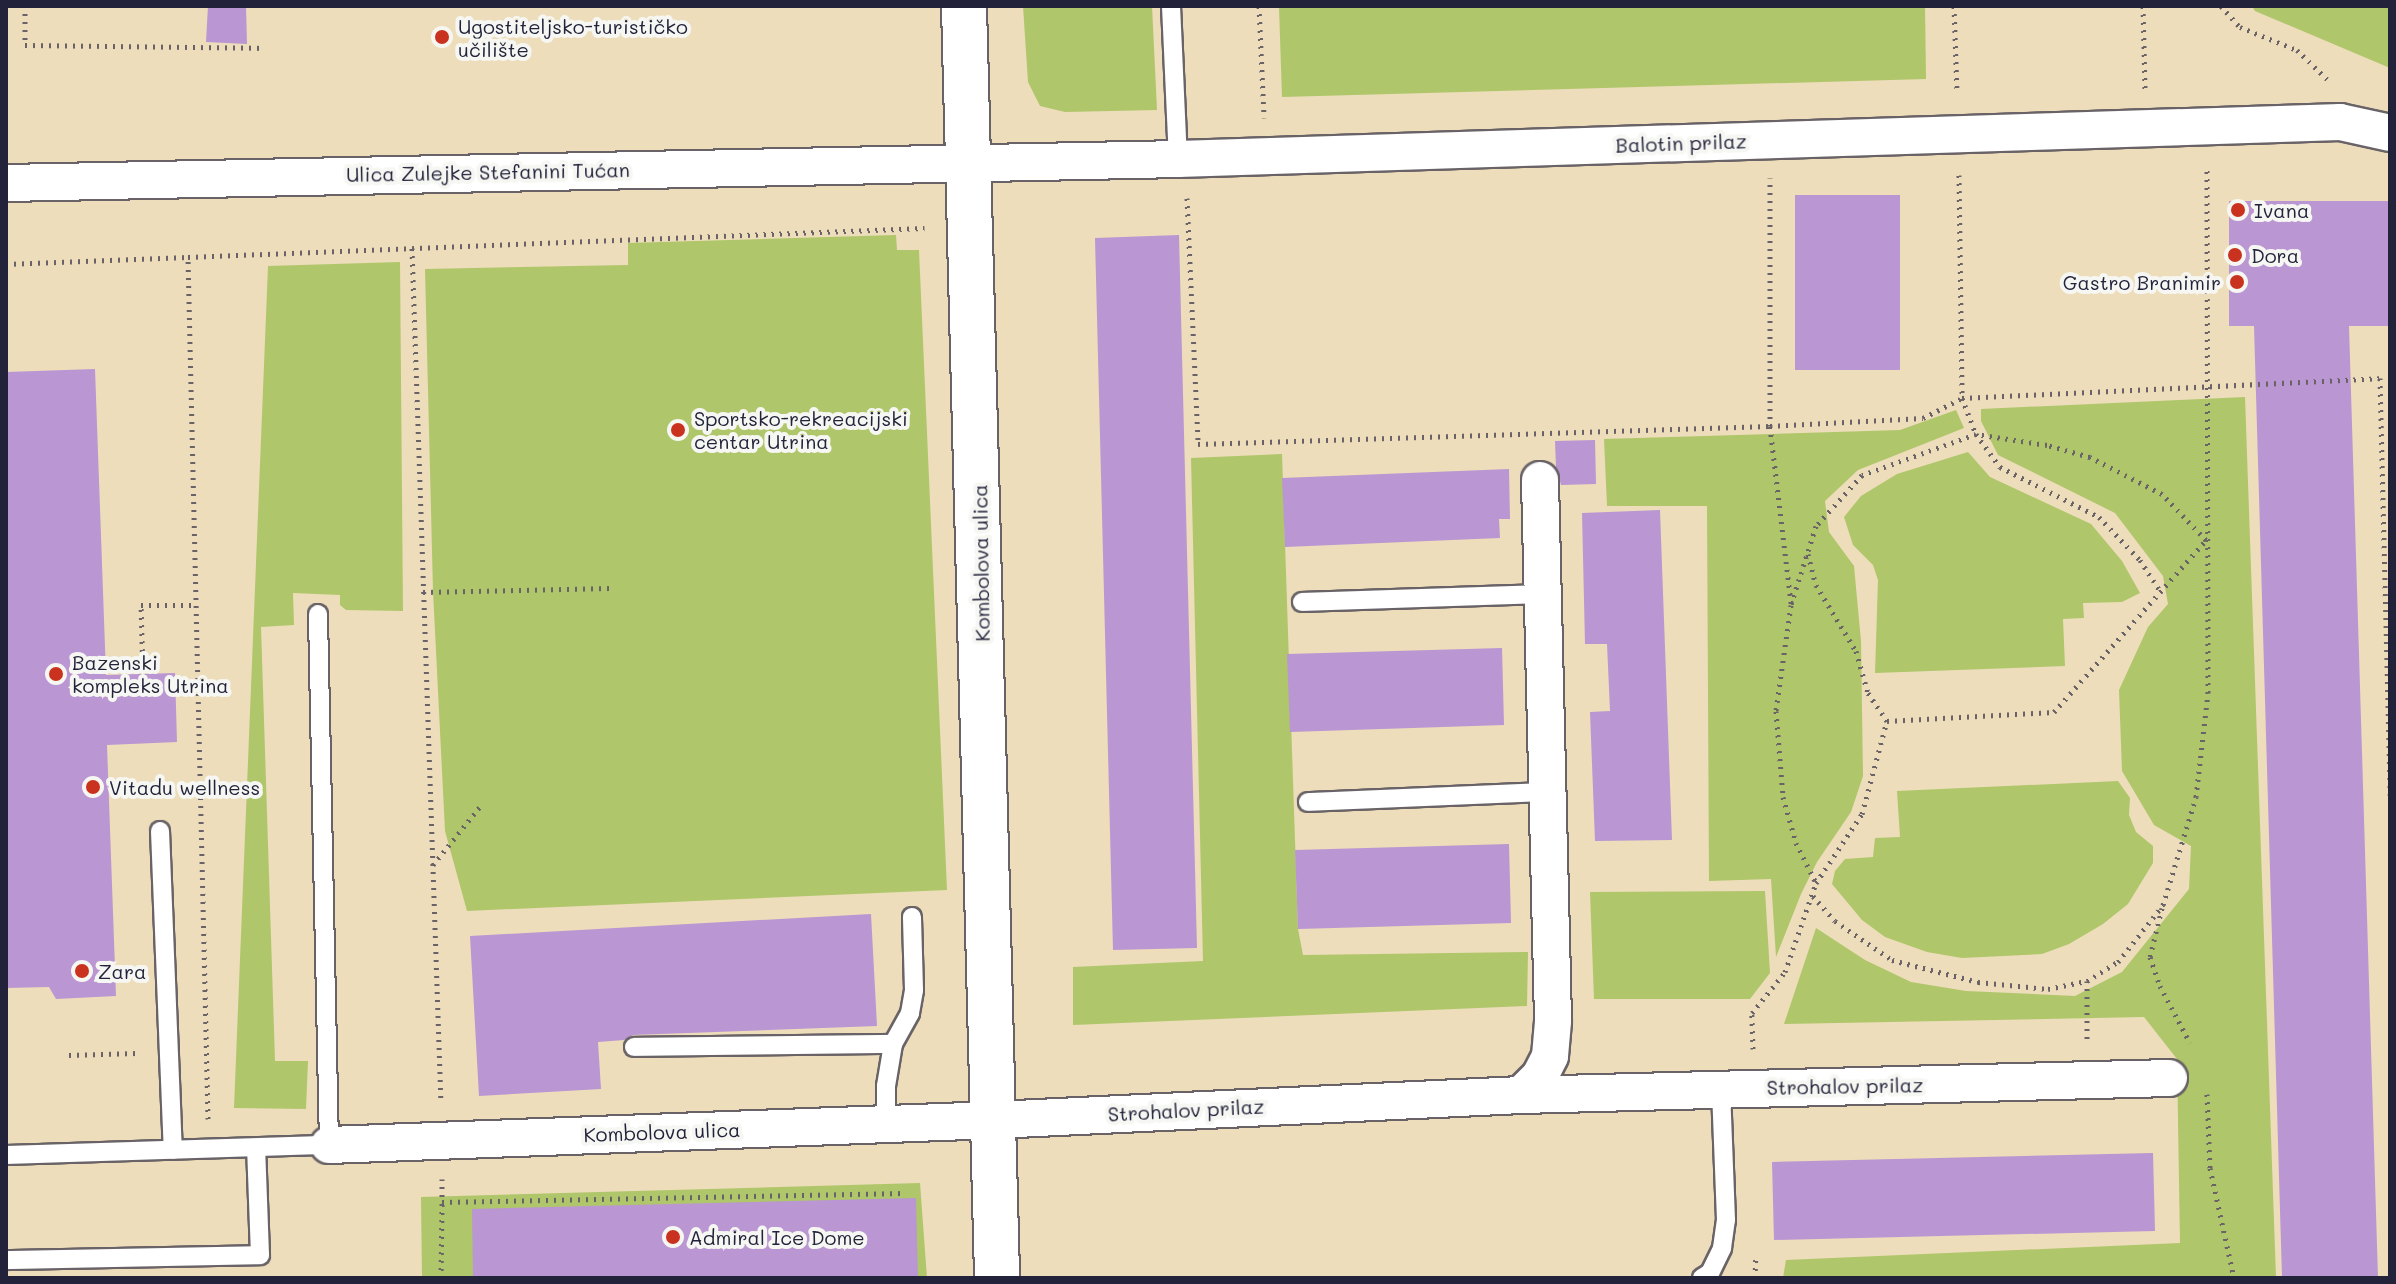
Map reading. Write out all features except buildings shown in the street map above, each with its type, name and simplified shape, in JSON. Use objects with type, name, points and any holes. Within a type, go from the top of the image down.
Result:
[{"type":"street","name":"Kombolova ulica","points":[[964,6],[971,161],[997,1278]]},
{"type":"street","name":"Balotin prilaz","points":[[971,161],[1183,175],[2340,122],[2390,133]]},
{"type":"street","name":"Ulica Zulejke Stefanini Tućan","points":[[6,183],[971,161]]},
{"type":"street","points":[[1521,1095],[1540,1076],[1550,1056],[1552,1032],[1540,480]]},
{"type":"street","name":"Strohalov prilaz","points":[[995,1120],[1521,1095],[2169,1078]]},
{"type":"street","name":"Kombolova ulica","points":[[329,1145],[995,1120]]},
{"type":"lane","points":[[1171,6],[1183,175]]},
{"type":"lane","points":[[1302,602],[1542,594]]},
{"type":"lane","points":[[6,1155],[329,1145],[318,614]]},
{"type":"lane","points":[[1308,802],[1547,792]]},
{"type":"lane","points":[[160,831],[173,1150]]},
{"type":"lane","points":[[886,1124],[886,1086],[893,1044],[910,1013],[914,990],[912,917]]},
{"type":"lane","points":[[634,1047],[893,1044]]},
{"type":"lane","points":[[1702,1278],[1710,1273],[1722,1248],[1726,1220],[1721,1088]]},
{"type":"lane","points":[[6,1260],[260,1255],[256,1148]]},
{"type":"path","points":[[25,6],[25,45],[264,48]]},
{"type":"path","points":[[1259,6],[1265,127]]},
{"type":"path","points":[[1954,6],[1957,97]]},
{"type":"path","points":[[2143,6],[2145,91]]},
{"type":"path","points":[[2221,6],[2240,27],[2297,50],[2333,85]]},
{"type":"path","points":[[1958,158],[1962,398],[1976,434],[2000,467],[2099,517],[2140,560],[2161,592]]},
{"type":"path","points":[[1783,169],[1770,176],[1770,426],[1791,605]]},
{"type":"path","points":[[1812,895],[1835,921],[1892,960],[1978,982],[2048,989],[2087,981],[2118,962],[2163,905],[2196,797],[2208,693],[2205,169]]},
{"type":"path","points":[[1183,175],[1198,444],[1770,426],[1923,418],[1962,398],[2380,378],[2390,799]]},
{"type":"path","points":[[6,264],[929,228]]},
{"type":"path","points":[[412,248],[441,1111]]},
{"type":"path","points":[[188,257],[208,1149]]},
{"type":"path","points":[[1816,883],[1796,843],[1783,797],[1776,711],[1791,605],[1816,526],[1862,475],[1976,434],[2047,445],[2090,457],[2162,494],[2206,540]]},
{"type":"path","points":[[1887,721],[2054,712],[2206,540]]},
{"type":"path","points":[[1752,1013],[1785,972],[1816,883],[1862,814],[1887,721],[1868,693],[1856,651],[1816,585],[1808,553]]},
{"type":"path","points":[[423,592],[611,588]]},
{"type":"path","points":[[143,675],[141,605],[196,605]]},
{"type":"path","points":[[432,865],[482,804]]},
{"type":"path","points":[[2087,981],[2087,1080]]},
{"type":"path","points":[[441,1278],[442,1171]]},
{"type":"path","points":[[442,1202],[906,1193]]},
{"type":"green space","points":[[1023,6],[1152,6],[1157,110],[1065,112],[1040,106],[1028,82]]},
{"type":"green space","points":[[1925,6],[1926,79],[1282,97],[1279,7]]},
{"type":"green space","points":[[2252,6],[2390,6],[2390,68],[2255,11]]},
{"type":"green space","name":"Sportsko-rekreacijski centar Utrina","points":[[896,235],[897,250],[919,250],[947,890],[467,911],[445,831],[433,591],[425,269],[628,265],[628,243]]},
{"type":"green space","points":[[400,262],[403,611],[346,610],[340,605],[340,595],[293,593],[294,625],[261,627],[275,1061],[308,1061],[306,1109],[234,1108],[268,266]]},
{"type":"green space","points":[[2245,397],[2276,1278],[1783,1278],[1786,1260],[2180,1243],[2177,1059],[2144,1017],[1784,1024],[1816,928],[1865,960],[1911,982],[1966,991],[2075,996],[2122,972],[2189,889],[2191,846],[2154,825],[2122,771],[2119,690],[2148,627],[2168,604],[2163,576],[2115,513],[1998,455],[1981,421],[1981,409]]},
{"type":"green space","points":[[1956,410],[1964,428],[1858,470],[1825,501],[1829,532],[1854,566],[1861,641],[1863,776],[1851,812],[1817,862],[1776,957],[1771,879],[1709,881],[1707,506],[1607,506],[1604,439],[1900,430]]},
{"type":"green space","points":[[1968,452],[1990,477],[2091,524],[2122,561],[2140,593],[2122,602],[2083,603],[2084,618],[2063,619],[2065,666],[1875,673],[1878,580],[1873,565],[1853,545],[1844,517],[1861,496],[1897,474]]},
{"type":"green space","points":[[1282,454],[1298,929],[1303,955],[1528,952],[1527,1006],[1073,1025],[1073,967],[1203,961],[1191,458]]},
{"type":"green space","points":[[2118,781],[2130,798],[2129,815],[2136,832],[2153,846],[2153,863],[2128,904],[2103,924],[2069,944],[2042,954],[1962,958],[1927,952],[1885,937],[1862,920],[1832,884],[1835,871],[1845,859],[1873,857],[1875,838],[1900,837],[1897,791]]},
{"type":"green space","points":[[1765,891],[1770,973],[1750,999],[1594,999],[1590,892]]},
{"type":"green space","name":"Admiral Ice Dome","points":[[920,1183],[927,1278],[422,1278],[421,1197]]},
{"type":"place","name":"Ugostiteljsko-turističko učilište","points":[[442,37]]},
{"type":"place","name":"Ivana","points":[[2238,210]]},
{"type":"place","name":"Dora","points":[[2235,255]]},
{"type":"place","name":"Gastro Branimir","points":[[2237,282]]},
{"type":"place","name":"Sportsko-rekreacijski centar Utrina","points":[[678,430]]},
{"type":"place","name":"Bazenski kompleks Utrina","points":[[56,674]]},
{"type":"place","name":"Vitadu wellness","points":[[93,787]]},
{"type":"place","name":"Zara","points":[[82,971]]},
{"type":"place","name":"Admiral Ice Dome","points":[[673,1237]]}]
